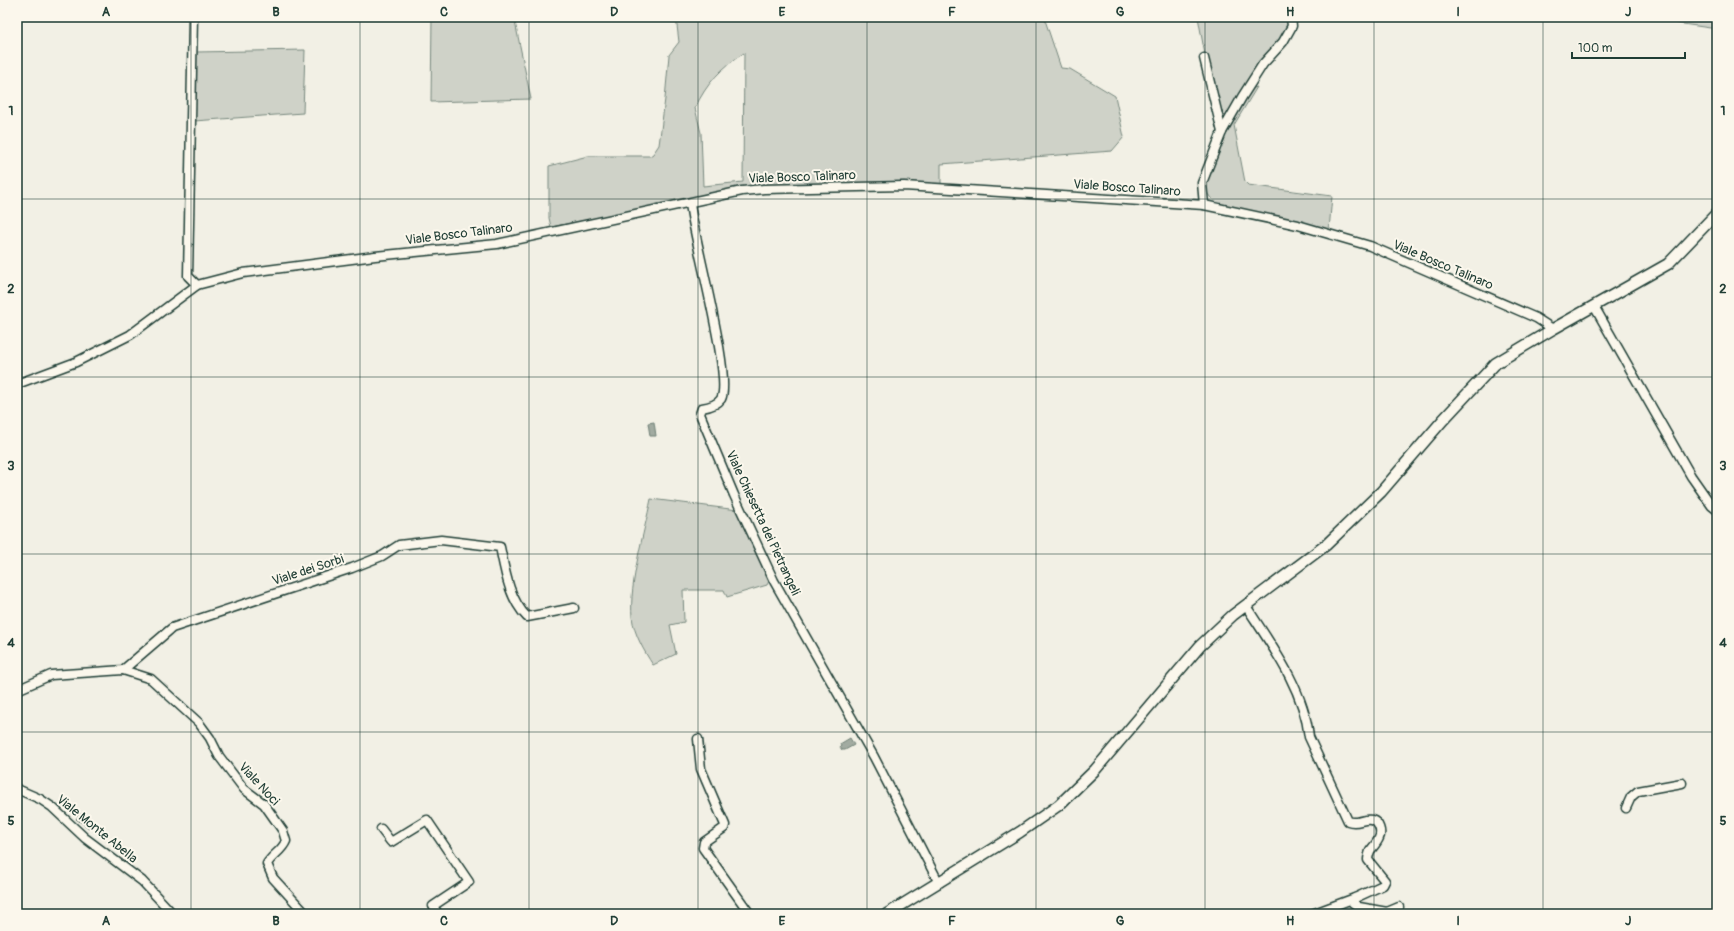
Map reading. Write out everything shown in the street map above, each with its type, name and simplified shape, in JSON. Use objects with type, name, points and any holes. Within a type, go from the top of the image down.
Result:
[{"type":"main road","points":[[887,914],[1020,832],[1059,805],[1095,770],[1200,646],[1246,606],[1326,545],[1376,497],[1443,420],[1496,363],[1552,329],[1668,264],[1717,213]]},
{"type":"street","points":[[193,17],[188,276],[198,285]]},
{"type":"street","points":[[1204,205],[1202,183],[1222,132],[1242,96],[1263,64],[1282,42],[1292,26],[1291,17]]},
{"type":"street","points":[[1204,58],[1222,132]]},
{"type":"street","name":"Viale Bosco Talinaro","points":[[17,384],[76,362],[130,335],[198,285],[243,273],[375,256],[497,244],[742,191],[764,189],[904,186],[1204,205],[1298,225],[1370,246],[1536,318],[1552,329]]},
{"type":"street","name":"Viale Chiesetta dei Pietrangeli","points":[[690,203],[722,370],[723,395],[720,401],[715,405],[702,408],[700,414],[734,495],[774,581],[874,757],[939,883]]},
{"type":"street","points":[[1594,306],[1692,476],[1712,506],[1717,510]]},
{"type":"street","name":"Viale dei Sorbi","points":[[123,670],[172,628],[352,568],[382,556],[399,545],[441,540],[500,547],[507,580],[519,609],[527,617],[574,608]]},
{"type":"street","points":[[1246,606],[1282,663],[1294,687],[1307,722],[1309,737],[1348,821],[1354,823],[1364,820],[1373,820],[1379,825],[1380,838],[1369,852],[1368,860],[1385,881],[1383,885],[1355,898],[1312,914]]},
{"type":"street","points":[[17,690],[51,675],[123,670]]},
{"type":"street","name":"Viale Noci","points":[[123,670],[151,678],[199,723],[210,738],[219,756],[244,789],[264,804],[283,831],[286,841],[283,847],[267,864],[273,878],[306,914]]},
{"type":"street","points":[[698,739],[701,769],[725,825],[724,828],[702,845],[750,914]]},
{"type":"street","points":[[1626,808],[1631,797],[1638,791],[1682,783]]},
{"type":"street","name":"Viale Monte Abella","points":[[17,789],[40,799],[52,807],[84,838],[142,881],[173,914]]},
{"type":"street","points":[[382,829],[391,842],[427,820],[469,882],[433,906],[438,914]]},
{"type":"street","points":[[1355,898],[1352,903],[1359,906],[1387,912],[1399,908]]},
{"type":"shaded area","points":[[432,17],[517,17],[515,22],[531,99],[431,102]]},
{"type":"shaded area","points":[[524,17],[562,17],[523,23]]},
{"type":"shaded area","points":[[676,17],[1044,17],[1061,68],[1070,69],[1115,96],[1124,137],[1112,151],[941,164],[941,186],[743,189],[551,227],[549,218],[549,166],[588,156],[650,156],[653,154],[659,145],[669,55],[679,42]],"holes":[[[744,53],[743,182],[703,186],[701,133],[695,108],[704,91],[715,77],[728,64]]]},
{"type":"shaded area","points":[[1198,17],[1290,17],[1284,33],[1250,79],[1223,124],[1205,55]]},
{"type":"shaded area","points":[[1675,17],[1717,17],[1717,29],[1676,23]]},
{"type":"shaded area","points":[[305,50],[303,113],[194,121],[196,52]]},
{"type":"shaded area","points":[[1257,87],[1234,125],[1245,182],[1248,185],[1332,196],[1329,230],[1216,203],[1207,192],[1207,179],[1216,153],[1250,89]]},
{"type":"shaded area","points":[[654,422],[656,436],[650,436],[648,423]]},
{"type":"shaded area","points":[[651,499],[738,510],[769,581],[767,585],[727,597],[724,590],[683,590],[684,622],[670,625],[676,654],[653,665],[637,636],[632,617],[635,574]]},
{"type":"shaded area","points":[[850,738],[854,745],[842,750],[840,744]]},
{"type":"shaded area","points":[[81,813],[93,822],[89,828],[76,819]]}]
